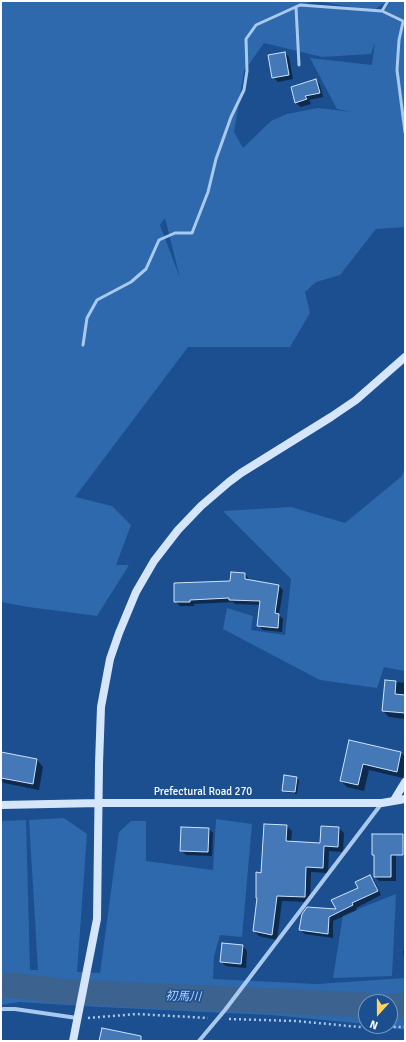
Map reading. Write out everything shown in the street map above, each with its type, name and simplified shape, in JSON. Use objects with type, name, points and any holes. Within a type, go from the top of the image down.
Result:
[{"type":"street","points":[[73,1041],[97,919],[100,721],[103,694],[108,666],[126,613],[136,592],[154,561],[190,516],[241,472],[356,400],[405,357]]},
{"type":"street","points":[[394,800],[405,782]]},
{"type":"street","name":"Prefectural Road 270","points":[[1,805],[99,803],[382,803],[405,798]]},
{"type":"street","points":[[199,1041],[225,1010],[382,803]]},
{"type":"street","points":[[1,1009],[15,1008],[78,1015]]},
{"type":"lane","points":[[382,11],[388,1]]},
{"type":"lane","points":[[83,345],[87,318],[97,300],[131,282],[146,269],[158,240],[175,233],[192,233],[208,192],[216,159],[231,117],[244,90],[247,71],[246,39],[256,25],[300,5],[382,11],[404,22],[399,40],[397,70],[405,132]]},
{"type":"lane","points":[[296,7],[299,65]]},
{"type":"path","points":[[78,1015],[138,1014],[405,1027]]},
{"type":"shaded area","points":[[1,1],[317,1],[387,1],[374,10],[382,11],[382,14],[391,1],[405,1],[405,227],[376,229],[340,275],[316,282],[305,292],[310,313],[290,347],[188,347],[75,497],[112,506],[131,525],[116,565],[129,565],[97,616],[1,602]],"holes":[[[317,1],[367,10],[301,5]],[[375,42],[372,65],[310,58],[337,109],[352,112],[318,108],[287,114],[271,121],[243,148],[234,132],[244,71],[264,43],[322,57],[371,54]],[[165,218],[180,278],[160,225]]]},
{"type":"shaded area","points":[[405,467],[405,671],[384,667],[377,688],[320,680],[223,629],[227,608],[253,616],[251,630],[285,635],[291,579],[223,511],[291,507],[345,523],[402,476]]},
{"type":"shaded area","points":[[64,818],[87,834],[77,972],[100,973],[119,832],[131,821],[146,821],[146,861],[213,870],[216,819],[252,824],[242,937],[220,935],[214,956],[213,979],[317,984],[405,978],[405,1030],[398,1029],[398,994],[358,994],[358,1023],[271,1015],[19,1002],[1,1005],[1,821],[26,820],[30,970],[38,970],[29,820]]},
{"type":"shaded area","points":[[396,894],[392,976],[333,978],[343,915]]},
{"type":"building","points":[[285,52],[289,75],[272,78],[268,55]]},
{"type":"building","points":[[316,79],[320,93],[305,96],[307,99],[295,103],[291,87]]},
{"type":"building","points":[[231,572],[245,573],[245,579],[279,585],[275,613],[279,614],[278,628],[257,626],[260,601],[229,600],[229,598],[174,602],[174,583],[230,581]]},
{"type":"building","points":[[385,680],[396,681],[395,694],[405,695],[405,713],[382,711]]},
{"type":"building","points":[[349,740],[401,752],[397,772],[363,764],[358,785],[340,781]]},
{"type":"building","points":[[1,752],[37,759],[33,784],[1,778]]},
{"type":"building","points":[[284,775],[297,777],[295,792],[282,791]]},
{"type":"building","points":[[264,824],[287,825],[286,841],[320,843],[321,826],[339,827],[338,847],[324,846],[323,868],[306,867],[305,897],[277,896],[272,935],[253,931],[257,898],[256,872],[261,873]]},
{"type":"building","points":[[181,827],[209,828],[208,852],[180,851]]},
{"type":"building","points":[[372,834],[403,834],[403,855],[391,855],[391,877],[374,877]]},
{"type":"building","points":[[370,875],[378,891],[352,903],[353,905],[329,917],[328,934],[299,930],[302,914],[307,907],[336,909],[331,900],[358,888],[355,882]]},
{"type":"building","points":[[222,943],[243,945],[241,964],[220,962]]},
{"type":"building","points":[[102,1028],[141,1036],[141,1041],[99,1041]]},
{"type":"waterway","name":"初馬川","points":[[1,986],[10,985],[70,992],[358,1005]]},
{"type":"waterway","name":"初馬川","points":[[398,1006],[405,1006]]}]
